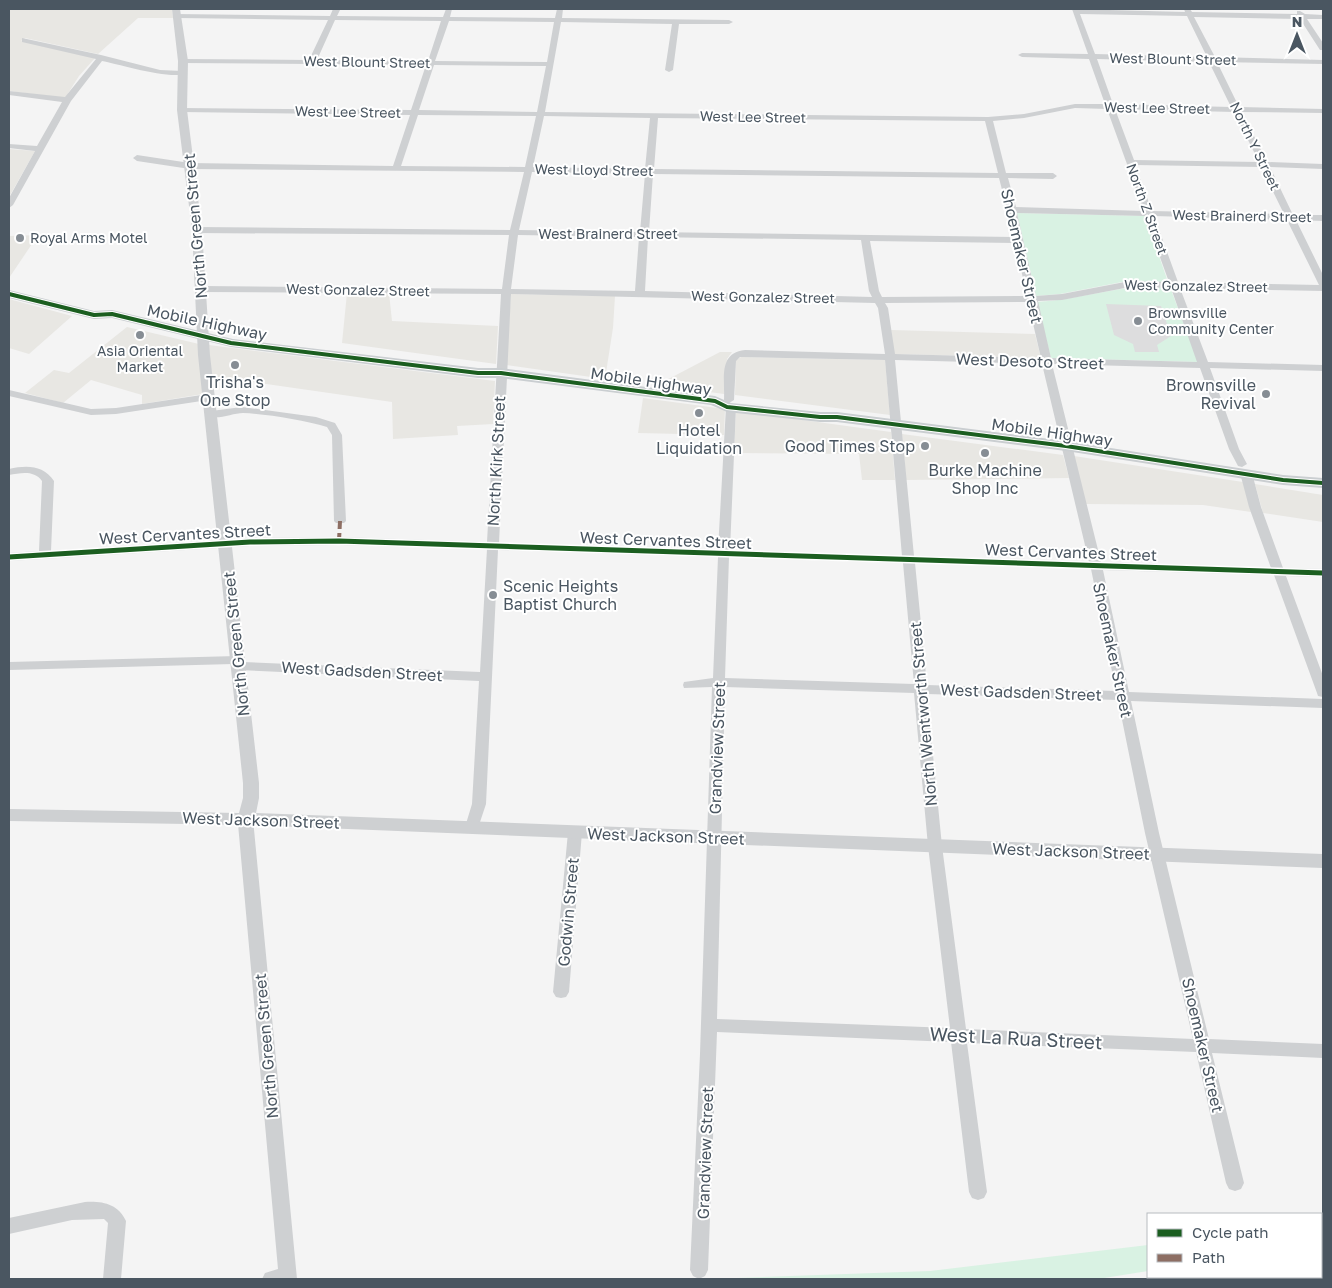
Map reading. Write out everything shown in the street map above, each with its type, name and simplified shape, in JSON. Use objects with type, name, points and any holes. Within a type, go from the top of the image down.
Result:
[{"type":"main road","name":"Mobile Highway","points":[[9,287],[102,308],[112,314]]},
{"type":"main road","name":"Mobile Highway","points":[[9,294],[94,315],[112,314],[231,343],[478,373],[495,372],[725,403],[820,418],[837,417],[1244,468],[1299,486],[1323,490]]},
{"type":"main road","name":"Mobile Highway","points":[[1283,480],[1323,483]]},
{"type":"street","points":[[312,62],[337,9]]},
{"type":"street","points":[[396,168],[449,9]]},
{"type":"street","points":[[1298,9],[1323,48]]},
{"type":"street","points":[[1075,11],[1189,12],[1323,17]]},
{"type":"street","name":"North Z Street","points":[[1075,11],[1234,449],[1244,468],[1255,507],[1323,693]]},
{"type":"street","points":[[177,12],[333,17],[446,18],[559,14],[676,22],[729,22]]},
{"type":"street","name":"North Green Street","points":[[177,12],[183,61],[182,110],[197,230],[208,397],[251,783],[251,798],[244,824],[258,960],[283,1278]]},
{"type":"street","name":"North Y Street","points":[[1189,12],[1323,284]]},
{"type":"street","name":"North Kirk Street","points":[[472,827],[479,804],[487,677],[492,547],[495,372],[514,233],[541,114],[559,14]]},
{"type":"street","points":[[669,70],[676,22]]},
{"type":"street","points":[[26,40],[160,72],[182,73]]},
{"type":"street","name":"West Blount Street","points":[[1022,56],[1323,62]]},
{"type":"street","points":[[9,205],[67,100],[101,57]]},
{"type":"street","name":"West Blount Street","points":[[183,61],[550,64]]},
{"type":"street","points":[[9,92],[67,100]]},
{"type":"street","name":"West Lee Street","points":[[182,110],[988,119],[1024,116],[1068,107],[1110,106],[1323,111]]},
{"type":"street","points":[[640,294],[654,116]]},
{"type":"street","name":"Shoemaker Street","points":[[988,119],[1012,210],[1066,446],[1096,565],[1122,696],[1235,1182]]},
{"type":"street","points":[[9,146],[41,149]]},
{"type":"street","name":"West Lloyd Street","points":[[137,158],[190,166],[1053,176]]},
{"type":"street","points":[[1130,162],[1323,166]]},
{"type":"street","name":"West Brainerd Street","points":[[1012,210],[1323,218]]},
{"type":"street","name":"West Brainerd Street","points":[[197,230],[1018,240]]},
{"type":"street","name":"North Wentworth Street","points":[[865,237],[877,300],[883,308],[890,357],[935,846],[978,1192]]},
{"type":"street","name":"West Gonzalez Street","points":[[201,289],[506,291],[877,300],[1032,299],[1062,297],[1124,284],[1323,288]]},
{"type":"street","name":"West Desoto Street","points":[[737,354],[1323,368]]},
{"type":"street","name":"Grandview Street","points":[[699,1270],[710,1025],[714,838],[725,554],[725,403],[732,360],[737,354]]},
{"type":"street","points":[[9,392],[72,409],[101,413],[208,397]]},
{"type":"street","points":[[211,414],[242,410],[316,420],[330,425],[337,435],[340,521]]},
{"type":"street","points":[[9,472],[37,471],[46,476],[48,481],[45,555]]},
{"type":"street","name":"West Cervantes Street","points":[[9,557],[224,544],[319,541],[1323,573]]},
{"type":"street","name":"West Gadsden Street","points":[[9,666],[238,663],[487,677]]},
{"type":"street","name":"West Gadsden Street","points":[[689,685],[720,682],[1323,703]]},
{"type":"street","name":"West Jackson Street","points":[[9,815],[246,819],[1323,861]]},
{"type":"street","name":"Godwin Street","points":[[560,992],[575,832]]},
{"type":"street","name":"West La Rua Street","points":[[710,1025],[1323,1051]]},
{"type":"street","points":[[9,1226],[79,1212],[104,1211],[113,1215],[117,1221],[112,1279]]},
{"type":"shaded area","points":[[9,9],[172,9],[173,18],[138,18],[98,54],[25,38],[21,41],[95,58],[79,76],[65,98],[9,91]]},
{"type":"shaded area","points":[[9,149],[35,151],[9,197]]},
{"type":"shaded area","points":[[38,235],[9,278],[9,236]]},
{"type":"shaded area","points":[[347,293],[389,293],[392,321],[498,326],[496,364],[342,343]]},
{"type":"shaded area","points":[[511,294],[615,296],[613,328],[605,379],[506,365]]},
{"type":"shaded area","points":[[9,299],[72,316],[29,354],[9,348]]},
{"type":"shaded area","points":[[127,327],[199,344],[203,394],[142,404],[142,395],[91,380],[63,403],[25,393],[54,370],[69,373]]},
{"type":"shaded area","points":[[891,330],[1035,334],[1041,358],[894,354]]},
{"type":"shaded area","points":[[209,345],[495,381],[493,424],[457,426],[458,435],[393,439],[392,402],[211,376]]},
{"type":"shaded area","points":[[720,352],[732,352],[727,359],[724,394],[657,385]]},
{"type":"shaded area","points":[[741,357],[885,360],[890,415],[735,395],[736,360]]},
{"type":"shaded area","points":[[643,398],[725,409],[724,435],[638,433]]},
{"type":"shaded area","points":[[736,411],[891,432],[895,480],[862,480],[859,454],[734,453]]},
{"type":"shaded area","points":[[902,434],[1063,455],[1069,478],[906,480]]},
{"type":"shaded area","points":[[1074,456],[1243,482],[1251,512],[1203,505],[1086,504]]},
{"type":"shaded area","points":[[1255,484],[1323,495],[1323,522],[1263,513]]},
{"type":"green space","points":[[1017,213],[1145,216],[1168,282],[1122,282],[1060,294],[1036,296]]},
{"type":"green space","points":[[1148,286],[1170,287],[1198,362],[1051,358],[1037,302]]},
{"type":"green space","points":[[1147,1245],[1147,1271],[1098,1279],[708,1279],[930,1271]]},
{"type":"building","name":"Brownsville Community Center","points":[[1106,304],[1161,306],[1171,336],[1157,345],[1159,352],[1135,352],[1133,344],[1114,335]]},
{"type":"railway","points":[[1211,1279],[1220,1278]]},
{"type":"marked path","points":[[339,541],[340,521]]},
{"type":"cycle path","points":[[9,294],[94,315],[112,314],[231,343],[478,373],[501,373],[715,401],[727,407],[820,417],[837,417],[1066,446],[1283,480],[1323,483]]},
{"type":"cycle path","points":[[9,557],[250,542],[339,541],[1323,573]]},
{"type":"place","name":"Royal Arms Motel","points":[[20,238]]},
{"type":"place","name":"Brownsville Community Center","points":[[1138,321]]},
{"type":"place","name":"Asia Oriental Market","points":[[140,335]]},
{"type":"place","name":"Trisha's One Stop","points":[[235,365]]},
{"type":"place","name":"Brownsville Revival","points":[[1266,394]]},
{"type":"place","name":"Hotel Liquidation","points":[[699,413]]},
{"type":"place","name":"Good Times Stop","points":[[925,446]]},
{"type":"place","name":"Burke Machine Shop Inc","points":[[985,453]]},
{"type":"place","name":"Scenic Heights Baptist Church","points":[[493,595]]}]
